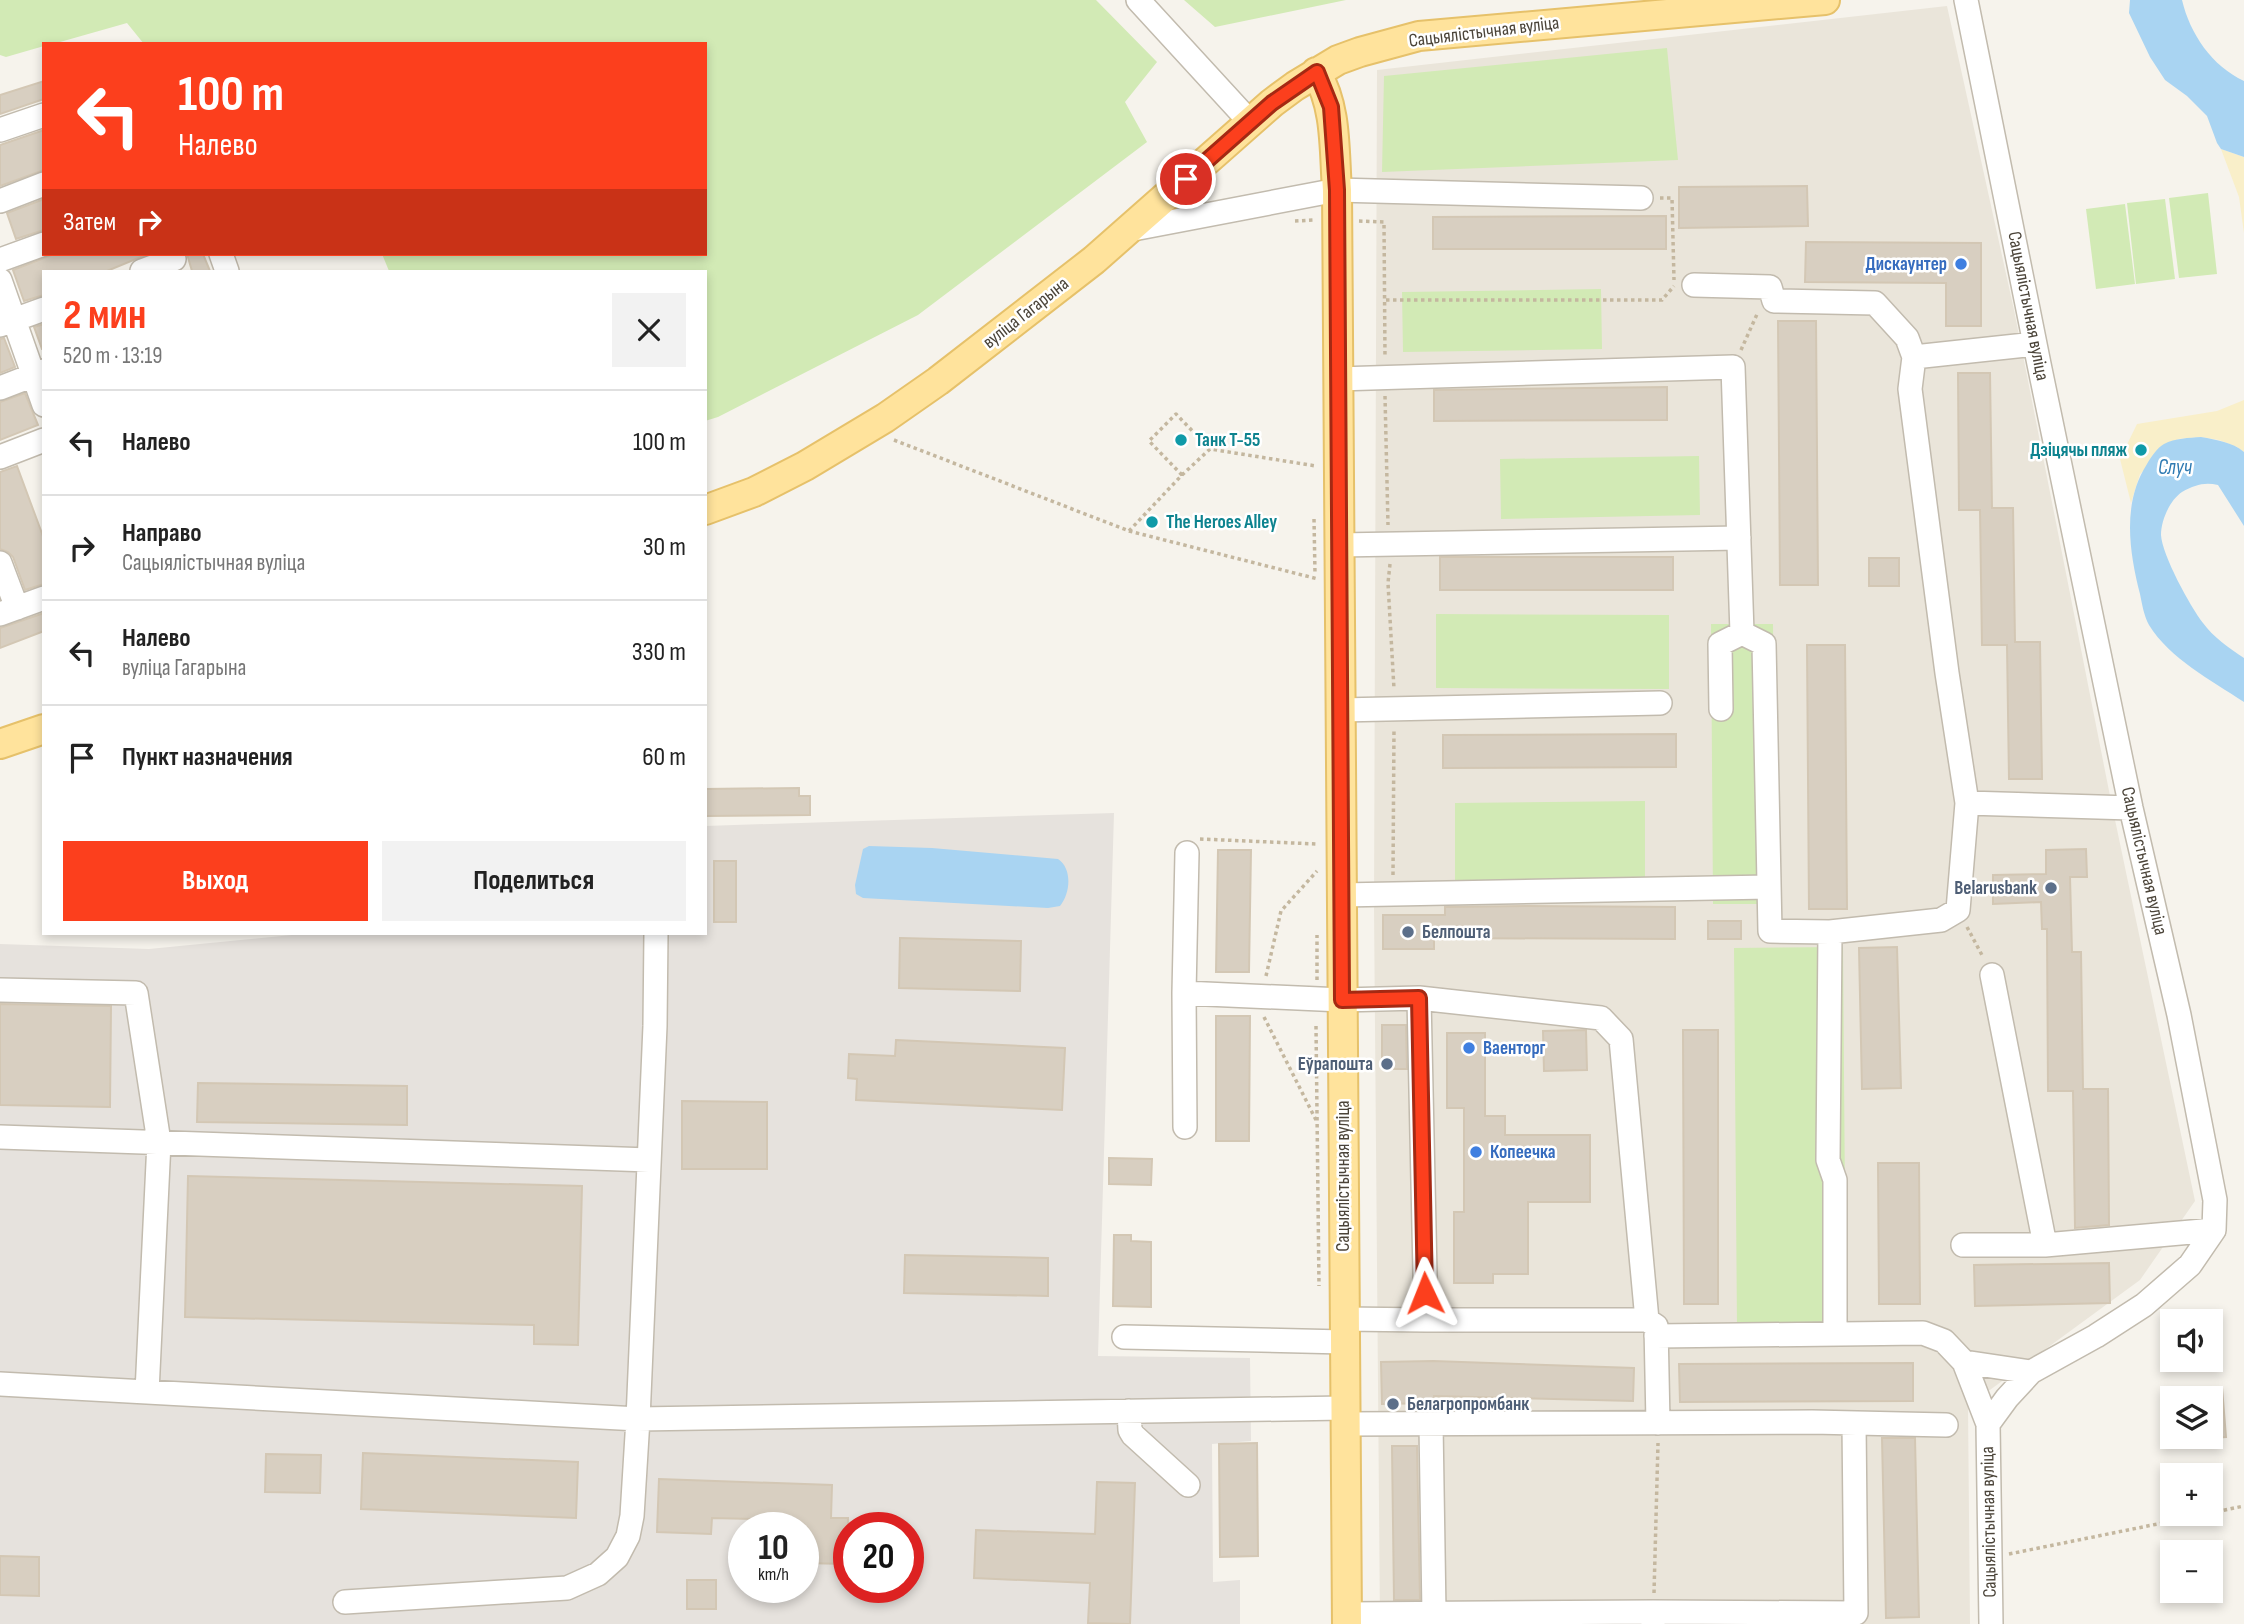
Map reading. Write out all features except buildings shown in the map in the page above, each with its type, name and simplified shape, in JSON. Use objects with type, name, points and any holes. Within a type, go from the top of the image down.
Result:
[{"type":"main road","name":"Сацыялістычная вуліца","points":[[1347,1619],[1343,1331],[1329,1000],[1329,889],[1340,710],[1337,190],[1331,107],[1317,72],[1360,52],[1419,36],[1825,0]]},
{"type":"main road","name":"вуліца Гагарына","points":[[707,509],[754,492],[805,466],[885,418],[938,381],[1128,230],[1272,103],[1317,72]]},
{"type":"main road","points":[[0,744],[42,730]]},
{"type":"street","points":[[1138,0],[1250,122]]},
{"type":"street","name":"Сацыялістычная вуліца","points":[[1966,0],[2131,808],[2187,1055],[2215,1200],[2214,1230],[2190,1265],[2144,1305],[2096,1336],[2031,1372],[1988,1424],[1991,1624]]},
{"type":"street","points":[[0,130],[42,117]]},
{"type":"street","points":[[0,201],[42,185]]},
{"type":"street","points":[[1128,230],[1337,190],[1641,198]]},
{"type":"street","points":[[0,260],[42,245]]},
{"type":"street","points":[[145,270],[175,261]]},
{"type":"street","points":[[0,280],[7,323],[39,373],[42,392]]},
{"type":"street","points":[[1684,286],[1770,287],[1773,301],[1875,303],[1907,338],[1914,358],[1910,389],[1967,803],[1958,910],[1941,920],[1829,932],[1770,931],[1764,644],[1742,633]]},
{"type":"street","points":[[7,323],[42,310]]},
{"type":"street","points":[[1914,358],[2035,344]]},
{"type":"street","points":[[1338,379],[1733,367],[1742,633]]},
{"type":"street","points":[[0,388],[39,373]]},
{"type":"street","points":[[0,457],[42,441]]},
{"type":"street","points":[[1339,545],[1739,538]]},
{"type":"street","points":[[0,563],[8,611],[42,599]]},
{"type":"street","points":[[1721,709],[1720,644],[1742,633]]},
{"type":"street","points":[[1340,710],[1660,703]]},
{"type":"street","points":[[1967,803],[2131,808]]},
{"type":"street","points":[[1185,1127],[1187,853]]},
{"type":"street","points":[[1329,889],[1769,887]]},
{"type":"street","points":[[1829,932],[1828,1160],[1835,1180],[1835,1334]]},
{"type":"street","points":[[345,1602],[566,1588],[598,1574],[617,1557],[628,1536],[632,1516],[638,1419],[656,935]]},
{"type":"street","points":[[1992,975],[2045,1245]]},
{"type":"street","points":[[0,990],[136,993],[159,1142],[147,1392]]},
{"type":"street","points":[[1184,993],[1329,1000],[1419,998],[1601,1018],[1621,1039],[1652,1328],[1658,1423]]},
{"type":"street","points":[[1419,998],[1426,1320]]},
{"type":"street","points":[[0,1137],[649,1160]]},
{"type":"street","points":[[1963,1245],[2045,1245],[2214,1230]]},
{"type":"street","points":[[1124,1337],[1343,1331],[1426,1320],[1835,1334],[1923,1333],[1944,1341],[1964,1362],[1988,1424]]},
{"type":"street","points":[[1964,1362],[2031,1372]]},
{"type":"street","points":[[0,1384],[638,1419],[1129,1411],[1344,1416],[1431,1424],[1946,1425]]},
{"type":"street","points":[[1129,1411],[1133,1436],[1188,1485]]},
{"type":"street","points":[[1347,1619],[1434,1613],[1653,1618],[1856,1613],[1854,1423]]},
{"type":"street","points":[[1431,1424],[1434,1613]]},
{"type":"path","points":[[1386,300],[1662,300],[1684,286],[1672,198],[1641,198]]},
{"type":"path","points":[[1289,221],[1314,220]]},
{"type":"path","points":[[1733,367],[1770,287]]},
{"type":"path","points":[[1182,475],[1149,441],[1176,414],[1210,449]]},
{"type":"path","points":[[888,438],[1129,531],[1315,579],[1338,580]]},
{"type":"path","points":[[1383,878],[1393,878],[1394,709],[1388,583]]},
{"type":"path","points":[[1187,853],[1197,839],[1317,842],[1317,852]]},
{"type":"path","points":[[1317,861],[1329,889]]},
{"type":"path","points":[[1958,910],[1992,975]]},
{"type":"path","points":[[1317,935],[1329,1000]]},
{"type":"path","points":[[1653,1618],[1658,1423]]},
{"type":"path","points":[[2223,1510],[2244,1506]]},
{"type":"path","points":[[1990,1558],[2160,1523]]},
{"type":"shaded area","points":[[1947,6],[2014,310],[2110,796],[2195,1201],[2140,1280],[1968,1406],[1970,1624],[1380,1624],[1374,907],[1377,70]]},
{"type":"shaded area","points":[[1114,813],[1098,1356],[1250,1358],[1251,1441],[1212,1444],[1213,1582],[1240,1580],[1240,1624],[0,1624],[0,944],[149,949],[292,935],[707,935],[707,826]]},
{"type":"green space","points":[[0,0],[1096,0],[1157,62],[1125,102],[1147,142],[918,315],[707,420],[707,270],[389,270],[383,256],[707,256],[707,42],[142,42],[127,23],[60,42],[42,42],[42,47],[6,57],[0,55]]},
{"type":"green space","points":[[1184,0],[1346,0],[1215,27]]},
{"type":"green space","points":[[1667,48],[1678,160],[1382,172],[1384,76]]},
{"type":"green space","points":[[2208,193],[2217,274],[2179,278],[2169,198]]},
{"type":"green space","points":[[2165,199],[2175,279],[2136,284],[2127,203]]},
{"type":"green space","points":[[2125,204],[2135,284],[2096,289],[2086,209]]},
{"type":"green space","points":[[1601,289],[1602,349],[1403,352],[1402,292]]},
{"type":"green space","points":[[1699,456],[1700,515],[1501,519],[1500,459]]},
{"type":"green space","points":[[1436,614],[1669,615],[1669,689],[1436,688]]},
{"type":"green space","points":[[1711,624],[1773,624],[1775,904],[1713,904]]},
{"type":"green space","points":[[1645,801],[1645,897],[1455,899],[1455,803]]},
{"type":"green space","points":[[1843,947],[1846,1327],[1737,1328],[1734,948]]},
{"type":"sand","points":[[2221,149],[2244,157],[2244,233],[2239,197]]},
{"type":"sand","name":"Дзіцячы пляж","points":[[2244,400],[2244,452],[2219,440],[2201,437],[2178,439],[2140,474],[2131,503],[2120,459],[2137,424],[2217,411]]},
{"type":"water","points":[[2130,0],[2182,0],[2191,25],[2204,48],[2222,67],[2244,81],[2244,157],[2221,149],[2207,116],[2187,96],[2165,80],[2150,57],[2129,13]]},
{"type":"water","name":"Случ","points":[[2201,437],[2218,440],[2244,452],[2244,526],[2218,485],[2204,484],[2182,492],[2174,500],[2164,517],[2161,535],[2171,567],[2198,615],[2216,638],[2244,658],[2244,702],[2180,659],[2158,637],[2144,614],[2133,561],[2131,511],[2139,479],[2147,464],[2164,444],[2177,439]]},
{"type":"water","points":[[869,846],[932,848],[1058,859],[1066,869],[1068,888],[1060,906],[1048,908],[863,898],[856,894],[855,885],[863,849]]},
{"type":"place","name":"Дискаунтер","points":[[1961,264]]},
{"type":"place","name":"Танк Т-55","points":[[1181,440]]},
{"type":"place","name":"Дзіцячы пляж","points":[[2141,450]]},
{"type":"place","name":"The Heroes Alley","points":[[1152,522]]},
{"type":"place","name":"Belarusbank","points":[[2051,888]]},
{"type":"place","name":"Белпошта","points":[[1408,932]]},
{"type":"place","name":"Ваенторг","points":[[1469,1048]]},
{"type":"place","name":"Еўрапошта","points":[[1387,1064]]},
{"type":"place","name":"Копеечка","points":[[1476,1152]]},
{"type":"place","name":"Белагропромбанк","points":[[1393,1404]]},
{"type":"route","points":[[1186,179],[1272,103],[1317,72],[1331,107],[1337,190],[1342,1000],[1419,998],[1425,1293]]}]
